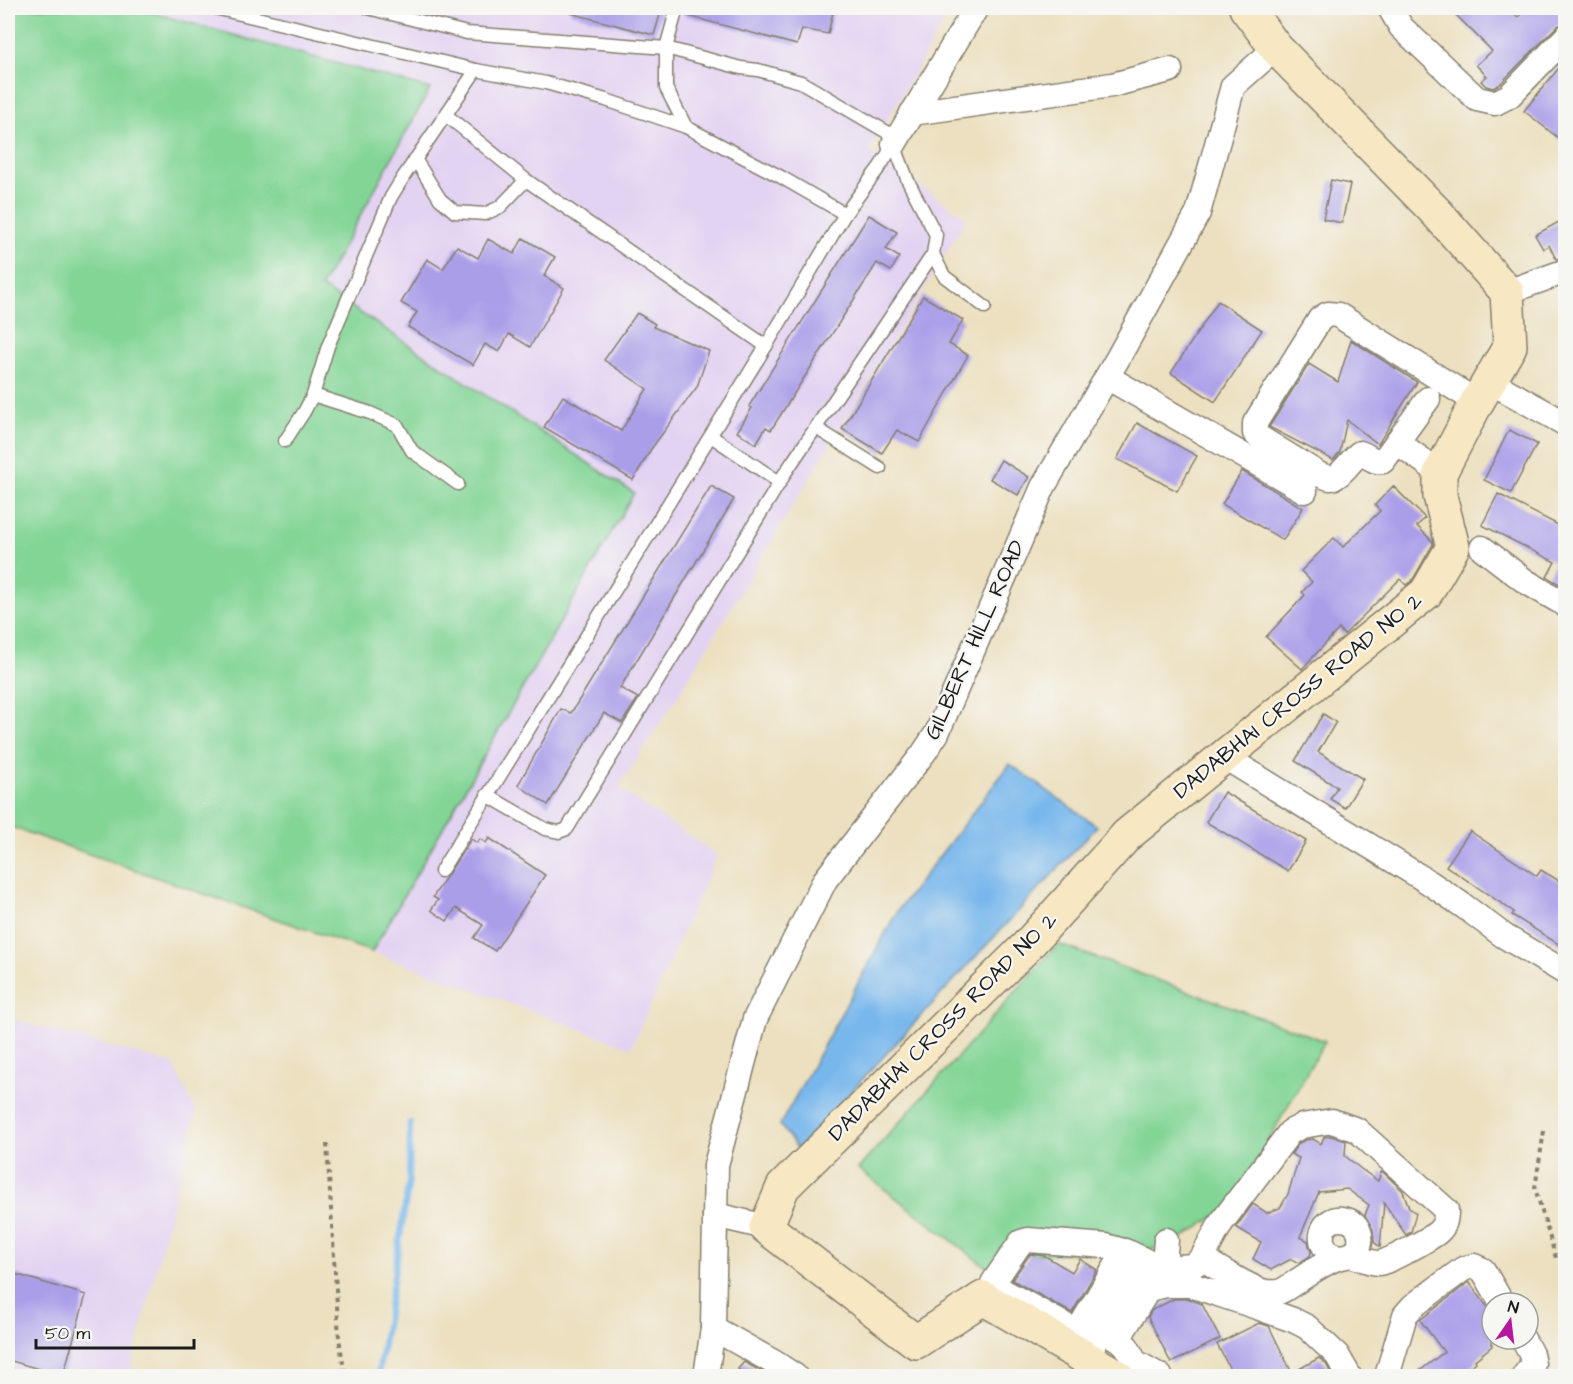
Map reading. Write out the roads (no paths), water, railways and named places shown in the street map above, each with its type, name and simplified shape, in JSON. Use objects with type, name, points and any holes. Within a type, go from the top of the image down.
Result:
[{"type":"street","points":[[895,141],[976,8]]},
{"type":"street","points":[[1246,8],[1276,48],[1437,213],[1507,292],[1510,346],[1442,468],[1407,442]]},
{"type":"street","points":[[1390,8],[1401,27],[1477,99],[1495,103],[1509,96],[1566,37]]},
{"type":"street","name":"GILBERT HILL ROAD","points":[[706,1377],[713,1328],[716,1165],[755,1019],[825,880],[937,733],[1043,487],[1107,377],[1197,213],[1233,86],[1276,48]]},
{"type":"street","points":[[912,114],[1112,85],[1170,70]]},
{"type":"street","points":[[1507,292],[1566,271]]},
{"type":"street","points":[[1428,399],[1407,442],[1383,461],[1373,461],[1360,453],[1337,477],[1329,478],[1310,469],[1255,433],[1254,423],[1320,319],[1328,314],[1338,315],[1483,392],[1566,424]]},
{"type":"street","points":[[1107,377],[1305,491]]},
{"type":"street","name":"DADABHAI CROSS ROAD NO 2","points":[[766,1227],[783,1187],[1026,947],[1127,835],[1426,593],[1453,547],[1440,496],[1442,468]]},
{"type":"street","points":[[1482,548],[1525,581],[1566,605]]},
{"type":"street","points":[[1223,756],[1430,883],[1504,936],[1566,973]]},
{"type":"street","points":[[1160,1377],[1136,1362],[1127,1347],[994,1286],[994,1280],[1022,1241],[1106,1246],[1158,1264],[1178,1267],[1193,1266],[1202,1258],[1221,1222],[1290,1132],[1302,1126],[1332,1121],[1357,1130],[1446,1210],[1445,1223],[1438,1232],[1392,1259],[1380,1263],[1345,1256],[1325,1264],[1280,1292],[1265,1292],[1202,1258]]},
{"type":"street","points":[[715,1215],[766,1227],[916,1342],[983,1298],[1097,1333]]},
{"type":"street","points":[[1158,1264],[1166,1240]]},
{"type":"street","points":[[1117,1377],[1097,1333],[1125,1251]]},
{"type":"street","points":[[1097,1333],[1138,1271],[1158,1264]]},
{"type":"street","points":[[1387,1377],[1405,1315],[1413,1306],[1463,1269],[1474,1266],[1483,1270],[1495,1291]]},
{"type":"street","points":[[1124,1294],[1167,1285],[1191,1285],[1293,1320],[1306,1327],[1337,1355],[1349,1377]]},
{"type":"street","points":[[1097,1333],[1148,1290]]},
{"type":"street","points":[[713,1328],[795,1377]]},
{"type":"street","points":[[1524,1377],[1533,1364],[1529,1351]]},
{"type":"lane","points":[[214,8],[476,70],[546,84],[606,100],[686,128],[781,177],[845,214]]},
{"type":"lane","points":[[368,8],[467,33],[666,48],[801,82],[895,141],[908,181],[936,235],[933,254],[783,477],[567,829],[559,832],[545,829],[487,795]]},
{"type":"lane","points":[[677,8],[666,48],[666,88],[686,128]]},
{"type":"lane","points":[[285,441],[313,395],[328,346],[391,197],[476,70]]},
{"type":"lane","points":[[446,115],[526,180],[766,346]]},
{"type":"lane","points":[[441,871],[711,436],[845,214],[881,165],[895,141]]},
{"type":"lane","points":[[415,159],[440,199],[455,212],[485,214],[493,211],[500,207],[526,180]]},
{"type":"lane","points":[[933,254],[944,276],[985,307]]},
{"type":"lane","points":[[313,395],[397,424],[412,451],[458,484]]},
{"type":"lane","points":[[816,428],[880,468]]},
{"type":"lane","points":[[711,436],[779,482],[783,477]]},
{"type":"water","points":[[1010,764],[1097,826],[798,1149],[780,1125],[898,910]]},
{"type":"waterway","points":[[378,1376],[409,1181],[410,1123]]}]
